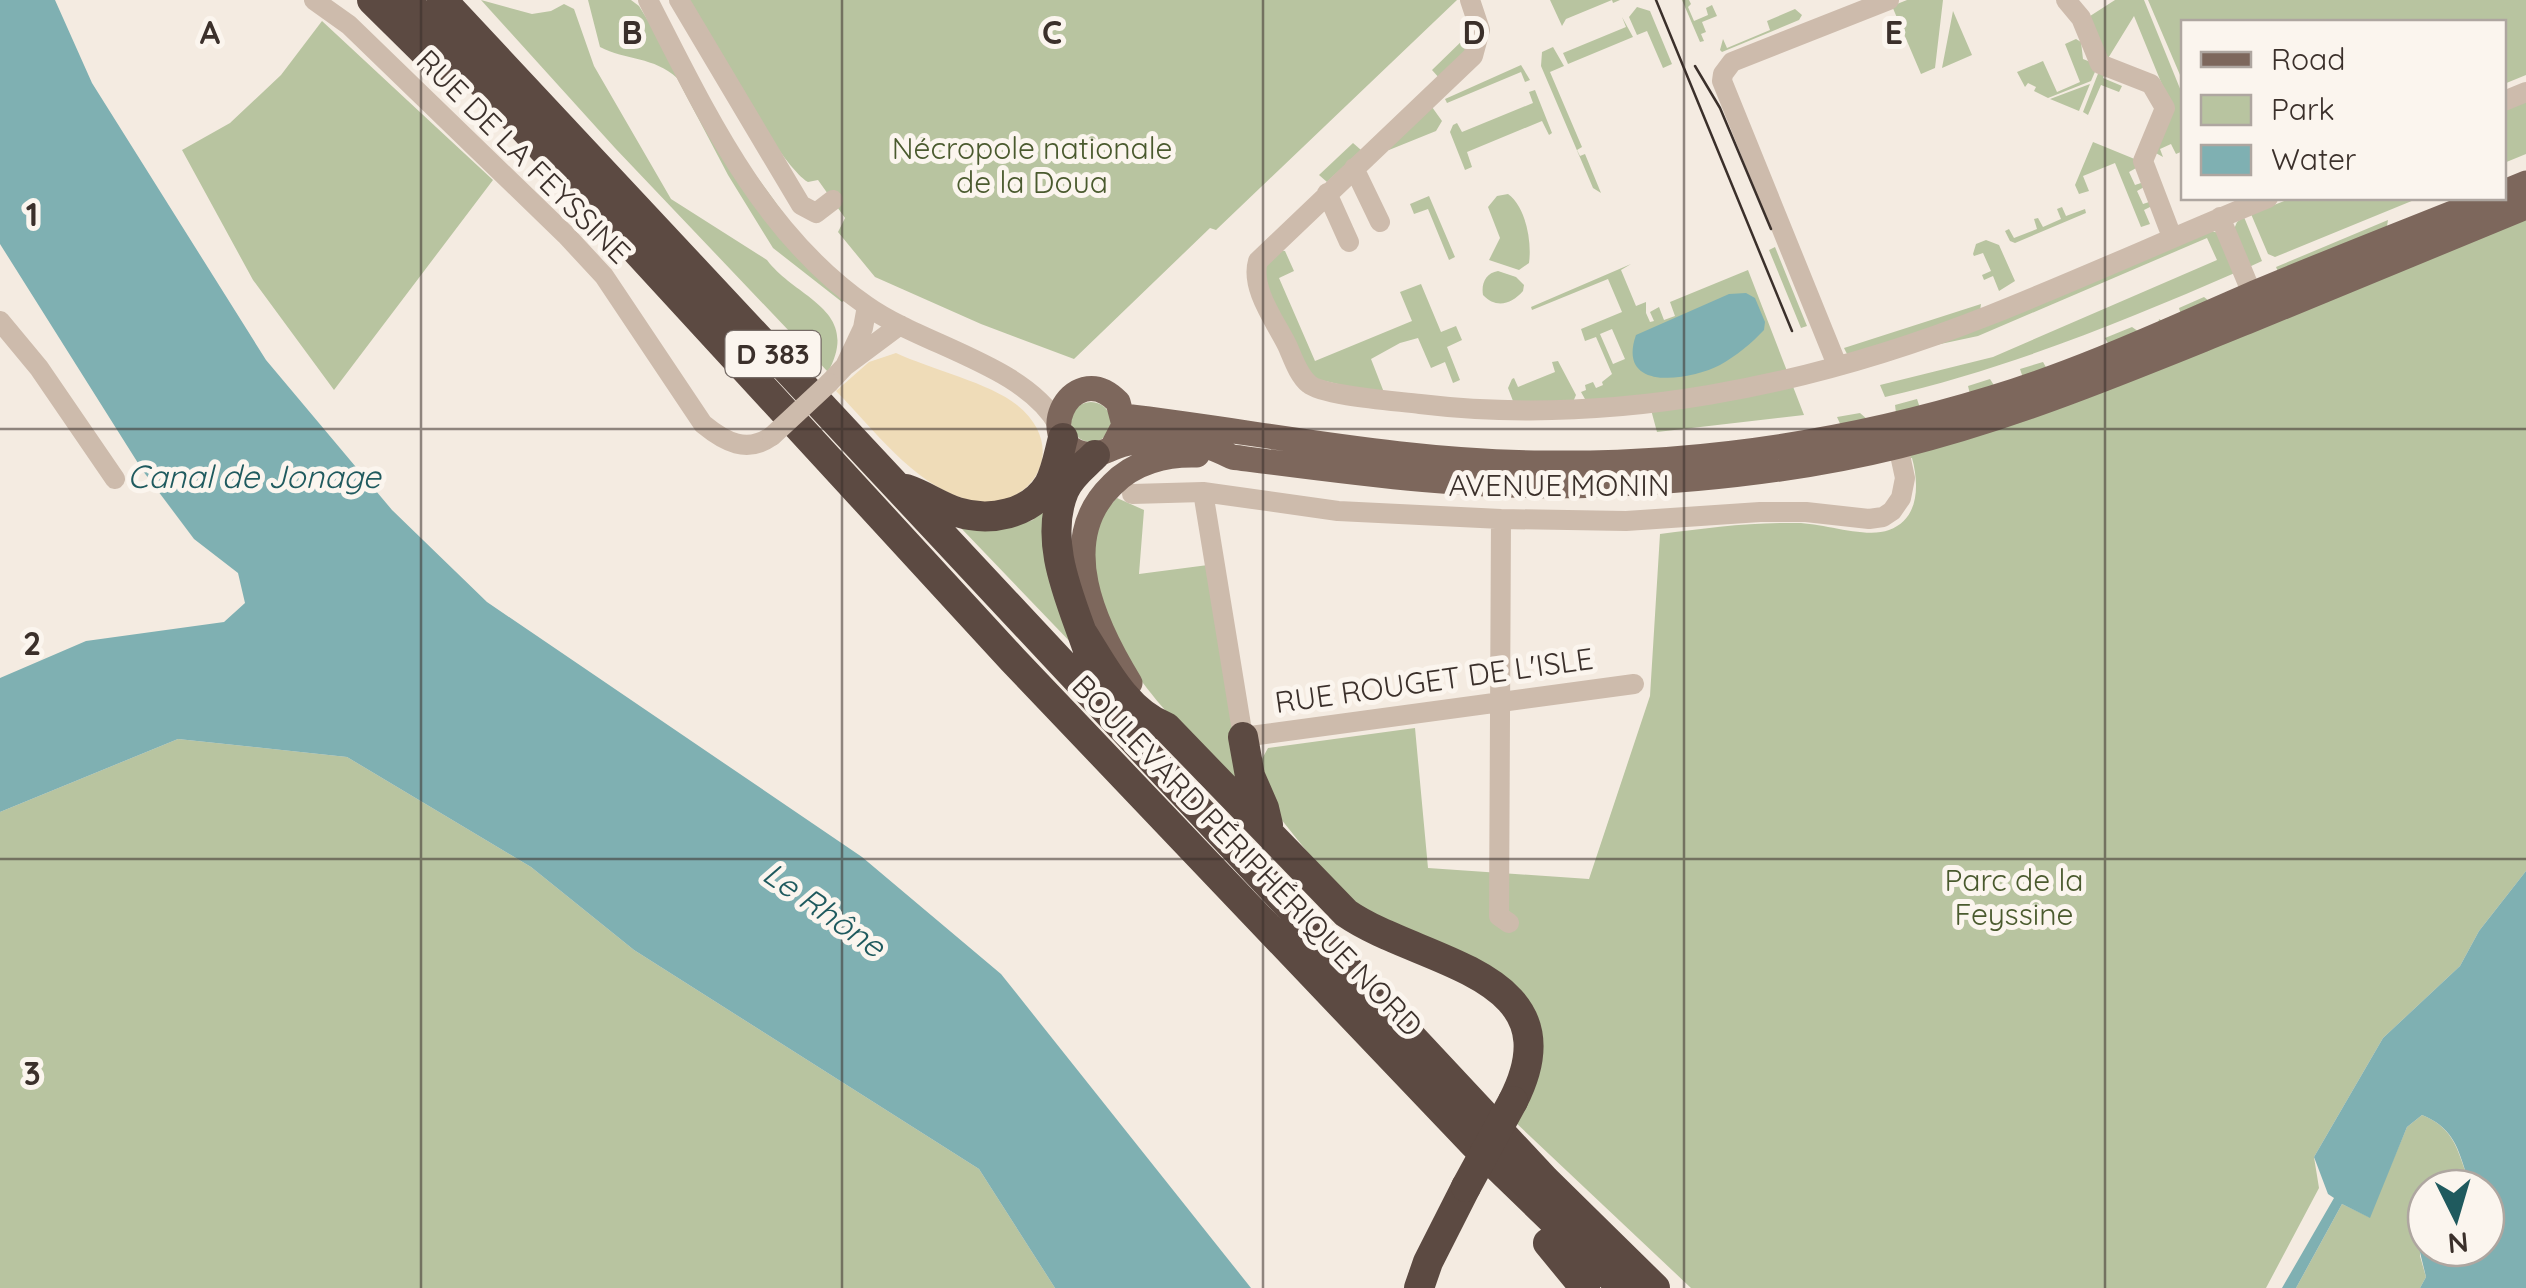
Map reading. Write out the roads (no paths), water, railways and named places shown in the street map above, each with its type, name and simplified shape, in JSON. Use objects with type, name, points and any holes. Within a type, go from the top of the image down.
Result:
[{"type":"highway","points":[[372,0],[613,237],[636,248]]},
{"type":"highway","name":"D 383","points":[[406,0],[636,248]]},
{"type":"highway","name":"D 383","points":[[442,0],[896,485]]},
{"type":"highway","name":"BOULEVARD PÉRIPHÉRIQUE NORD","points":[[636,248],[1026,674],[1537,1208],[1623,1288]]},
{"type":"highway","points":[[896,485],[964,514],[1001,516],[1024,507],[1051,481],[1060,432]]},
{"type":"highway","points":[[1104,451],[1069,482],[1058,520],[1065,586],[1104,686],[1108,712]]},
{"type":"highway","name":"BOULEVARD PÉRIPHÉRIQUE NORD","points":[[896,485],[1545,1180],[1655,1288]]},
{"type":"highway","points":[[1083,634],[1136,708],[1151,721],[1166,726],[1346,913],[1481,976],[1506,993],[1523,1021],[1529,1047],[1524,1076],[1428,1262],[1419,1288]]},
{"type":"highway","points":[[1243,737],[1250,776],[1264,808],[1269,833]]},
{"type":"highway","points":[[1452,1120],[1461,1150],[1586,1288]]},
{"type":"main road","points":[[1166,726],[1133,689],[1096,617],[1083,573],[1086,524],[1108,488],[1148,462],[1178,455],[1232,457],[1446,483],[1596,486],[1748,473],[2065,397],[2486,200]]},
{"type":"main road","points":[[2257,305],[2526,207]]},
{"type":"main road","points":[[1104,451],[1122,434],[1124,416],[1118,402],[1105,392],[1090,389],[1075,393],[1063,404],[1060,432],[1076,452],[1104,451],[1152,439],[1190,440],[1232,457]]},
{"type":"main road","points":[[1124,416],[1382,454],[1547,464],[1707,456],[1838,436],[1896,435]]},
{"type":"street","name":"RUE DE LA FEYSSINE","points":[[314,0],[349,26],[566,235],[604,276],[704,424],[725,440],[744,447],[761,444],[845,366],[900,326]]},
{"type":"street","points":[[679,0],[801,204],[816,213],[833,200]]},
{"type":"street","points":[[1470,0],[1480,30],[1473,56],[1262,256],[1256,274],[1300,372],[1317,389],[1456,408],[1554,410],[1699,397],[1753,388],[1991,315],[2263,200]]},
{"type":"street","points":[[1837,365],[1722,74],[1732,62],[1889,0]]},
{"type":"street","points":[[2066,0],[2081,18],[2100,64],[2151,84],[2165,108],[2144,160],[2172,237]]},
{"type":"street","points":[[649,6],[729,151],[796,243],[867,306],[1016,382],[1046,405],[1060,432]]},
{"type":"street","points":[[1354,168],[1380,222]]},
{"type":"street","points":[[1328,193],[1349,242]]},
{"type":"street","points":[[2220,218],[2257,305]]},
{"type":"street","name":"RUE DE LA FEYSSINE","points":[[845,366],[863,328],[867,306]]},
{"type":"street","points":[[0,321],[38,368],[114,479]]},
{"type":"street","points":[[1016,382],[1075,393]]},
{"type":"street","name":"AVENUE MONIN","points":[[1132,494],[1202,492],[1338,512],[1501,519],[1626,521],[1806,512],[1869,520],[1892,511],[1901,498],[1905,478],[1896,435]]},
{"type":"street","points":[[1202,492],[1243,737]]},
{"type":"street","points":[[1501,519],[1499,916],[1509,923]]},
{"type":"street","name":"RUE ROUGET DE L'ISLE","points":[[1243,737],[1634,684]]},
{"type":"water","points":[[0,0],[55,0],[92,83],[266,360],[392,510],[487,602],[862,857],[1001,974],[1251,1288],[1055,1288],[979,1169],[634,950],[531,867],[347,757],[178,739],[0,812],[0,678],[86,641],[224,622],[245,603],[238,573],[194,539],[143,471],[0,244]]},
{"type":"water","points":[[1746,293],[1755,298],[1765,322],[1764,330],[1732,358],[1707,371],[1675,378],[1646,374],[1636,366],[1636,335],[1729,294]]},
{"type":"water","points":[[2526,871],[2526,1288],[2420,1288],[2426,1277],[2424,1268],[2506,1268],[2506,1168],[2464,1168],[2446,1131],[2422,1115],[2407,1127],[2370,1218],[2342,1204],[2296,1288],[2282,1288],[2334,1198],[2328,1194],[2314,1157],[2383,1038],[2460,966],[2479,931]]},
{"type":"tram line","points":[[1656,0],[1792,331]]},
{"type":"tram line","points":[[1695,66],[1720,108],[1771,229]]},
{"type":"park label","name":"Nécropole nationale de la Doua","points":[[1032,166]]},
{"type":"park label","name":"Parc de la Feyssine","points":[[2014,898]]},
{"type":"water label","name":"Canal de Jonage","points":[[254,477]]},
{"type":"water label","name":"Le Rhône","points":[[824,910]]}]
